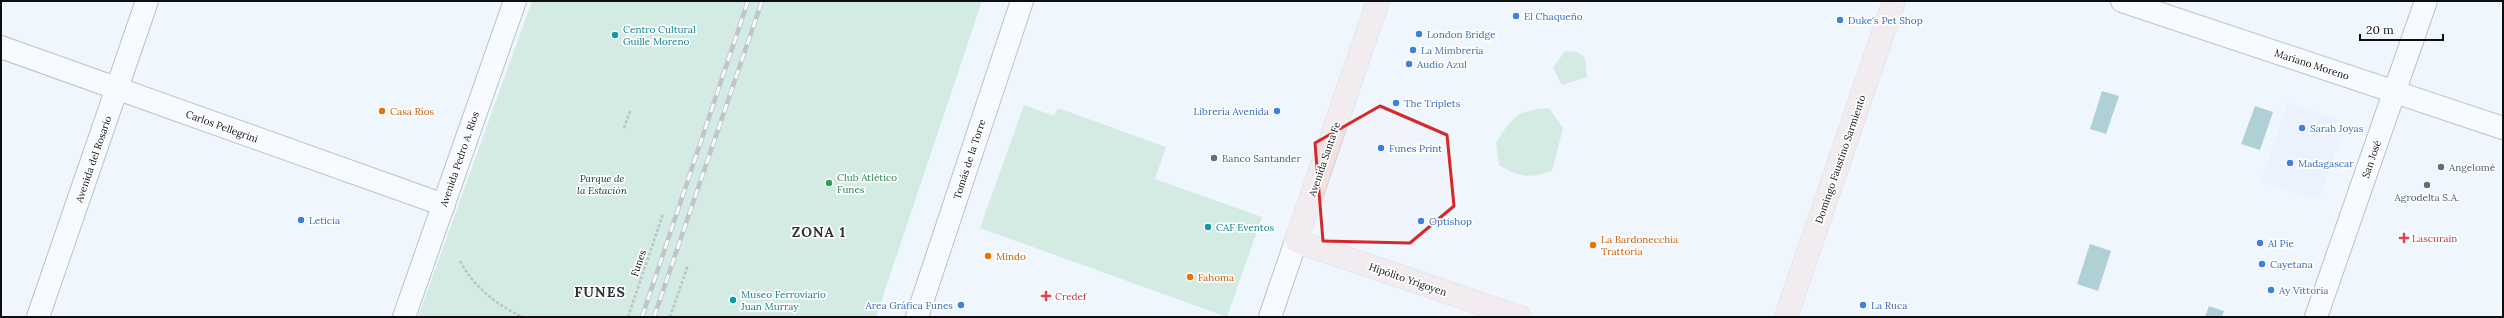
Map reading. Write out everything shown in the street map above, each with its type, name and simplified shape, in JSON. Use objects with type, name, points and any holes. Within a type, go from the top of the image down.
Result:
[{"type":"main road","name":"Avenida Santa Fe","points":[[1296,241],[1378,1]]},
{"type":"main road","name":"Domingo Faustino Sarmiento","points":[[1786,317],[1894,1]]},
{"type":"main road","name":"Hipólito Yrigoyen","points":[[1296,241],[1520,317]]},
{"type":"street","name":"Avenida del Rosario","points":[[38,317],[147,1]]},
{"type":"street","name":"Avenida Pedro A. Ríos","points":[[404,317],[515,1]]},
{"type":"street","name":"Tomás de la Torre","points":[[917,317],[1022,1]]},
{"type":"street","name":"Mariano Moreno","points":[[2122,1],[2503,128]]},
{"type":"street","name":"San José","points":[[2316,317],[2426,1]]},
{"type":"street","name":"Carlos Pellegrini","points":[[1,47],[444,205]]},
{"type":"street","name":"Avenida Santa Fe","points":[[1270,317],[1296,241]]},
{"type":"path","points":[[624,128],[630,111]]},
{"type":"path","points":[[1273,157],[1282,160]]},
{"type":"path","name":"Funes","points":[[628,317],[663,214]]},
{"type":"path","points":[[460,261],[482,290],[496,302],[523,317]]},
{"type":"path","points":[[670,317],[688,265]]},
{"type":"highlighted area","points":[[1380,106],[1447,135],[1454,206],[1410,243],[1323,241],[1315,143]]},
{"type":"shaded area","points":[[2288,103],[2335,118],[2342,134],[2319,200],[2261,181]]},
{"type":"green space","name":"Parque de la Estación","points":[[532,1],[982,1],[876,317],[418,317]]},
{"type":"green space","points":[[1565,51],[1577,52],[1585,58],[1587,77],[1562,85],[1553,68]]},
{"type":"green space","points":[[1024,105],[1054,116],[1058,108],[1166,147],[1155,179],[1262,217],[1227,317],[980,228]]},
{"type":"green space","points":[[1549,108],[1563,128],[1552,171],[1544,174],[1525,176],[1499,165],[1496,143],[1516,116],[1529,111]]},
{"type":"water","points":[[2102,91],[2119,96],[2106,134],[2090,129]]},
{"type":"water","points":[[2255,106],[2273,112],[2260,150],[2241,144]]},
{"type":"water","points":[[2090,244],[2111,251],[2098,291],[2077,284]]},
{"type":"water","points":[[2209,306],[2224,311],[2222,317],[2205,317]]},
{"type":"railway","points":[[642,317],[748,1]]},
{"type":"railway","points":[[654,317],[762,1]]},
{"type":"place","name":"El Chaqueño","points":[[1516,16]]},
{"type":"place","name":"Duke's Pet Shop","points":[[1840,20]]},
{"type":"place","name":"London Bridge","points":[[1419,34]]},
{"type":"place","name":"Centro Cultural Guille Moreno","points":[[615,35]]},
{"type":"place","name":"La Mimbrería","points":[[1413,50]]},
{"type":"place","name":"Audio Azul","points":[[1409,64]]},
{"type":"place","name":"The Triplets","points":[[1396,103]]},
{"type":"place","name":"Casa Ríos","points":[[382,111]]},
{"type":"place","name":"Librería Avenida","points":[[1277,111]]},
{"type":"place","name":"Sarah Joyas","points":[[2302,128]]},
{"type":"place","name":"Funes Print","points":[[1381,148]]},
{"type":"place","name":"Banco Santander","points":[[1214,158]]},
{"type":"place","name":"Madagascar","points":[[2290,163]]},
{"type":"place","name":"Angelomé","points":[[2441,167]]},
{"type":"place","name":"Club Atlético Funes","points":[[829,183]]},
{"type":"place","name":"Agrodelta S.A.","points":[[2427,185]]},
{"type":"place","name":"Leticia","points":[[301,220]]},
{"type":"place","name":"Optishop","points":[[1421,221]]},
{"type":"place","name":"CAF Eventos","points":[[1208,227]]},
{"type":"place","name":"Lascurain","points":[[2404,238]]},
{"type":"place","name":"Al Pie","points":[[2260,243]]},
{"type":"place","name":"La Bardonecchia Trattoria","points":[[1593,245]]},
{"type":"place","name":"Mindo","points":[[988,256]]},
{"type":"place","name":"Cayetana","points":[[2262,264]]},
{"type":"place","name":"Fahoma","points":[[1190,277]]},
{"type":"place","name":"Ay Vittoria","points":[[2271,290]]},
{"type":"place","name":"Credef","points":[[1046,296]]},
{"type":"place","name":"Museo Ferroviario Juan Murray","points":[[733,300]]},
{"type":"place","name":"Area Gráfica Funes","points":[[961,305]]},
{"type":"place","name":"La Ruca","points":[[1863,305]]},
{"type":"district","name":"ZONA 1","points":[[819,232]]},
{"type":"district","name":"FUNES","points":[[600,292]]}]
